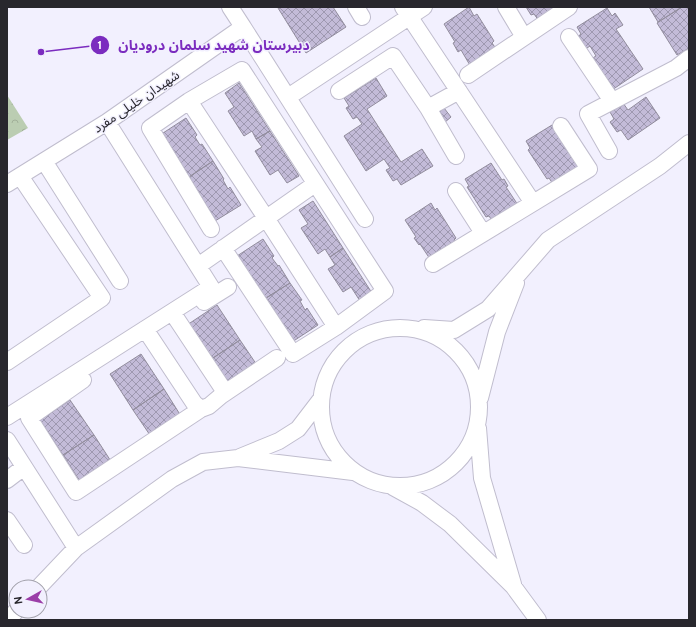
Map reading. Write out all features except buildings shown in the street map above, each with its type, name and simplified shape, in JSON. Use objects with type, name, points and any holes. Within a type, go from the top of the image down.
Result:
[{"type":"street","points":[[230,7],[365,219]]},
{"type":"street","points":[[288,97],[406,12],[424,7]]},
{"type":"street","points":[[506,7],[524,37]]},
{"type":"street","points":[[468,75],[570,7]]},
{"type":"street","points":[[406,12],[533,203]]},
{"type":"street","name":"شهیدان خلیلی مفرد","points":[[13,180],[108,122],[243,27]]},
{"type":"street","points":[[569,37],[612,101]]},
{"type":"street","points":[[339,91],[393,56],[428,108],[456,156]]},
{"type":"street","points":[[609,151],[588,114],[676,68],[689,58]]},
{"type":"street","points":[[211,229],[150,128],[189,101],[242,70],[385,291],[336,327],[293,354],[223,248]]},
{"type":"street","points":[[428,108],[458,90]]},
{"type":"street","points":[[189,101],[336,327]]},
{"type":"street","points":[[108,122],[211,287],[175,315]]},
{"type":"street","points":[[433,264],[588,169],[561,126]]},
{"type":"street","points":[[478,422],[471,441],[461,458],[447,471],[430,481],[411,486],[391,486],[371,482],[353,472],[338,457],[327,440],[321,420],[320,399],[327,375],[340,354],[359,338],[382,329],[407,328],[454,330],[488,309],[548,240],[660,166],[689,143]]},
{"type":"street","points":[[44,161],[120,281]]},
{"type":"street","points":[[7,362],[102,298],[13,180]]},
{"type":"street","points":[[198,266],[315,184]]},
{"type":"street","points":[[456,191],[483,234]]},
{"type":"street","points":[[513,586],[482,478],[478,422],[479,402],[497,332],[520,272]]},
{"type":"street","points":[[7,416],[175,315],[228,287]]},
{"type":"street","points":[[175,315],[223,388],[222,395]]},
{"type":"street","points":[[407,328],[429,333],[448,344],[464,360],[474,380],[479,402]]},
{"type":"street","points":[[147,332],[194,403],[201,409]]},
{"type":"street","points":[[147,332],[29,418],[76,492],[201,409],[209,406],[222,395],[277,358]]},
{"type":"street","points":[[238,458],[279,440],[298,429],[320,399]]},
{"type":"street","points":[[7,440],[76,548]]},
{"type":"street","points":[[47,579],[76,548],[172,479],[204,462],[238,458],[353,472]]},
{"type":"street","points":[[7,480],[24,467]]},
{"type":"street","points":[[391,486],[422,503],[450,524],[513,586],[538,620]]},
{"type":"street","points":[[7,520],[24,545]]},
{"type":"green space","points":[[7,95],[28,128],[7,140]]},
{"type":"place","name":"دبیرستان شهید سلمان درودیان","points":[[41,52]]}]
